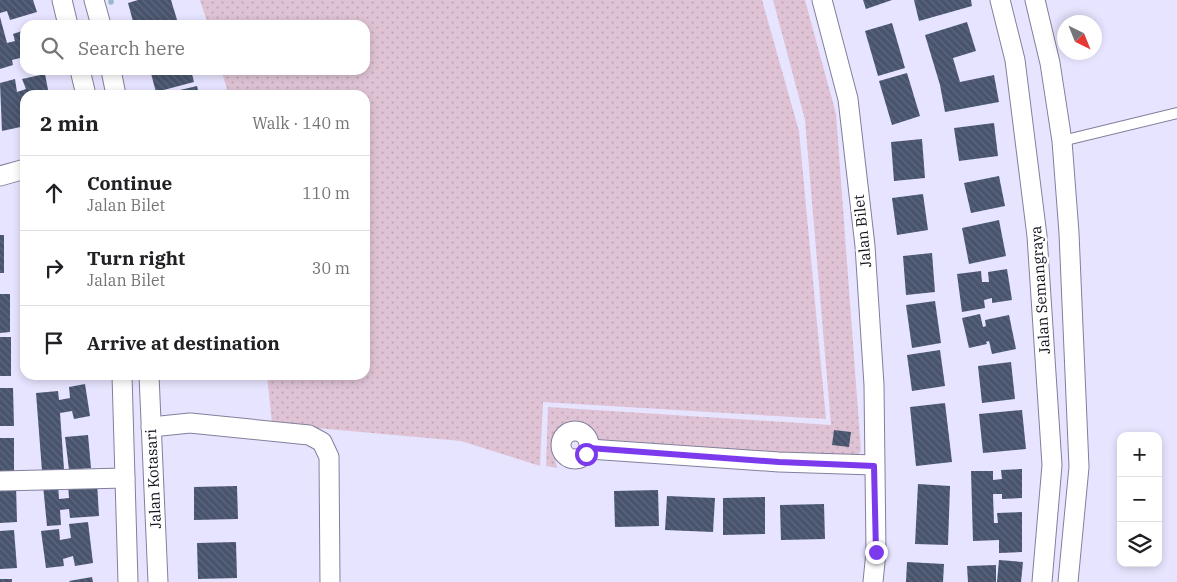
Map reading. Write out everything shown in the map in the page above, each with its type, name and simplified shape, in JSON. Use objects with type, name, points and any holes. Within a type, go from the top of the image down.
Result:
[{"type":"street","points":[[62,0],[67,20]]},
{"type":"street","points":[[94,0],[99,20]]},
{"type":"street","name":"Jalan Bilet","points":[[822,0],[850,108],[865,246],[874,385],[876,552],[873,582]]},
{"type":"street","name":"Jalan Semangraya","points":[[1000,0],[1015,60],[1038,236],[1052,465],[1042,582]]},
{"type":"street","name":"Jalan Semangraya","points":[[1035,0],[1050,63],[1062,141],[1070,233],[1079,467],[1068,582]]},
{"type":"street","points":[[81,75],[85,90]]},
{"type":"street","points":[[112,75],[115,90]]},
{"type":"street","points":[[0,176],[20,170]]},
{"type":"street","points":[[1038,236],[1070,233]]},
{"type":"street","name":"Jalan Kotasari","points":[[122,380],[128,582]]},
{"type":"street","name":"Jalan Kotasari","points":[[149,380],[158,582]]},
{"type":"street","points":[[151,427],[190,423],[309,435],[322,442],[329,457],[330,582]]},
{"type":"street","points":[[589,448],[779,462],[874,466]]},
{"type":"street","points":[[0,481],[125,478]]},
{"type":"lane","points":[[1062,141],[1177,113]]},
{"type":"shaded area","points":[[200,0],[762,0],[799,131],[826,419],[543,402],[540,466],[461,441],[272,424],[268,380],[370,380],[370,90],[227,90],[223,75],[370,75],[370,20],[206,20]]},
{"type":"shaded area","points":[[773,0],[805,0],[836,114],[861,451],[854,459],[587,443],[584,437],[565,435],[553,449],[557,468],[546,466],[548,407],[831,425],[805,120]]},
{"type":"building","points":[[0,0],[33,0],[37,12],[10,20],[7,11],[0,13]]},
{"type":"building","points":[[138,0],[171,0],[177,20],[133,20],[128,3]]},
{"type":"building","points":[[863,0],[892,0],[866,9]]},
{"type":"building","points":[[914,0],[971,0],[972,6],[919,21]]},
{"type":"building","points":[[0,17],[7,43],[15,41],[13,34],[20,32],[20,58],[12,60],[13,65],[0,69]]},
{"type":"building","points":[[967,22],[976,51],[953,58],[960,82],[994,75],[999,102],[945,112],[940,85],[925,35]]},
{"type":"building","points":[[892,23],[905,68],[878,76],[865,31]]},
{"type":"building","points":[[907,73],[920,116],[892,125],[879,81]]},
{"type":"building","points":[[45,75],[48,90],[23,90],[26,89],[22,79]]},
{"type":"building","points":[[151,75],[192,75],[194,82],[164,90],[155,90]]},
{"type":"building","points":[[15,79],[17,92],[20,91],[20,127],[2,131],[0,83]]},
{"type":"building","points":[[197,86],[198,90],[180,90]]},
{"type":"building","points":[[994,123],[998,156],[959,161],[954,128]]},
{"type":"building","points":[[922,139],[925,178],[894,181],[891,142]]},
{"type":"building","points":[[999,176],[1005,206],[971,213],[964,183]]},
{"type":"building","points":[[923,194],[928,230],[897,235],[892,198]]},
{"type":"building","points":[[999,220],[1006,256],[969,264],[962,228]]},
{"type":"building","points":[[0,235],[4,235],[4,273],[0,273]]},
{"type":"building","points":[[932,253],[935,292],[906,295],[903,256]]},
{"type":"building","points":[[1007,269],[1012,300],[992,303],[992,298],[984,300],[985,308],[962,312],[957,274],[981,271],[982,282],[989,282],[988,272]]},
{"type":"building","points":[[0,294],[10,294],[10,332],[0,333]]},
{"type":"building","points":[[935,301],[941,343],[912,348],[906,305]]},
{"type":"building","points":[[980,314],[983,327],[986,326],[985,320],[1009,315],[1016,349],[992,354],[989,341],[986,342],[987,344],[969,348],[962,318]]},
{"type":"building","points":[[0,337],[11,337],[11,376],[0,376]]},
{"type":"building","points":[[940,350],[945,386],[912,391],[907,355]]},
{"type":"building","points":[[1011,362],[1015,399],[982,403],[978,366]]},
{"type":"building","points":[[85,384],[90,416],[74,419],[72,411],[60,413],[64,469],[42,471],[36,393],[58,391],[59,400],[70,398],[69,387]]},
{"type":"building","points":[[0,388],[13,388],[14,426],[0,426]]},
{"type":"building","points":[[945,403],[952,462],[916,466],[910,407]]},
{"type":"building","points":[[1022,410],[1026,449],[983,453],[979,414]]},
{"type":"building","points":[[834,430],[851,432],[849,447],[832,445]]},
{"type":"building","points":[[88,435],[91,468],[69,470],[65,437]]},
{"type":"building","points":[[0,438],[14,438],[14,472],[0,472]]},
{"type":"building","points":[[1022,469],[1022,498],[1002,499],[1002,494],[993,494],[994,523],[998,523],[997,513],[1022,512],[1022,552],[999,553],[999,540],[973,541],[971,471],[993,471],[993,480],[1002,479],[1001,470]]},
{"type":"building","points":[[97,482],[99,516],[70,518],[69,509],[60,510],[61,525],[47,526],[43,485],[58,484],[59,499],[69,498],[68,484]]},
{"type":"building","points":[[918,484],[950,486],[948,545],[915,544]]},
{"type":"building","points":[[0,485],[16,485],[17,522],[0,523]]},
{"type":"building","points":[[237,486],[238,519],[194,520],[194,487]]},
{"type":"building","points":[[658,490],[659,526],[615,527],[614,491]]},
{"type":"building","points":[[667,496],[715,498],[713,532],[665,530]]},
{"type":"building","points":[[765,497],[765,534],[723,535],[723,498]]},
{"type":"building","points":[[824,504],[825,539],[781,540],[780,505]]},
{"type":"building","points":[[88,522],[93,563],[75,566],[73,556],[63,559],[64,566],[46,568],[41,531],[59,529],[60,540],[71,538],[69,524]]},
{"type":"building","points":[[14,530],[17,568],[0,569],[0,531]]},
{"type":"building","points":[[236,542],[237,578],[198,579],[197,543]]},
{"type":"building","points":[[999,560],[1023,562],[1021,582],[997,582]]},
{"type":"building","points":[[907,562],[944,564],[943,582],[906,582]]},
{"type":"building","points":[[996,565],[996,582],[968,582],[967,566]]},
{"type":"building","points":[[92,577],[93,582],[69,581]]},
{"type":"building","points":[[0,579],[12,579],[12,582],[0,582]]},
{"type":"route","points":[[586,454],[589,448],[779,462],[874,466],[876,552]]}]
